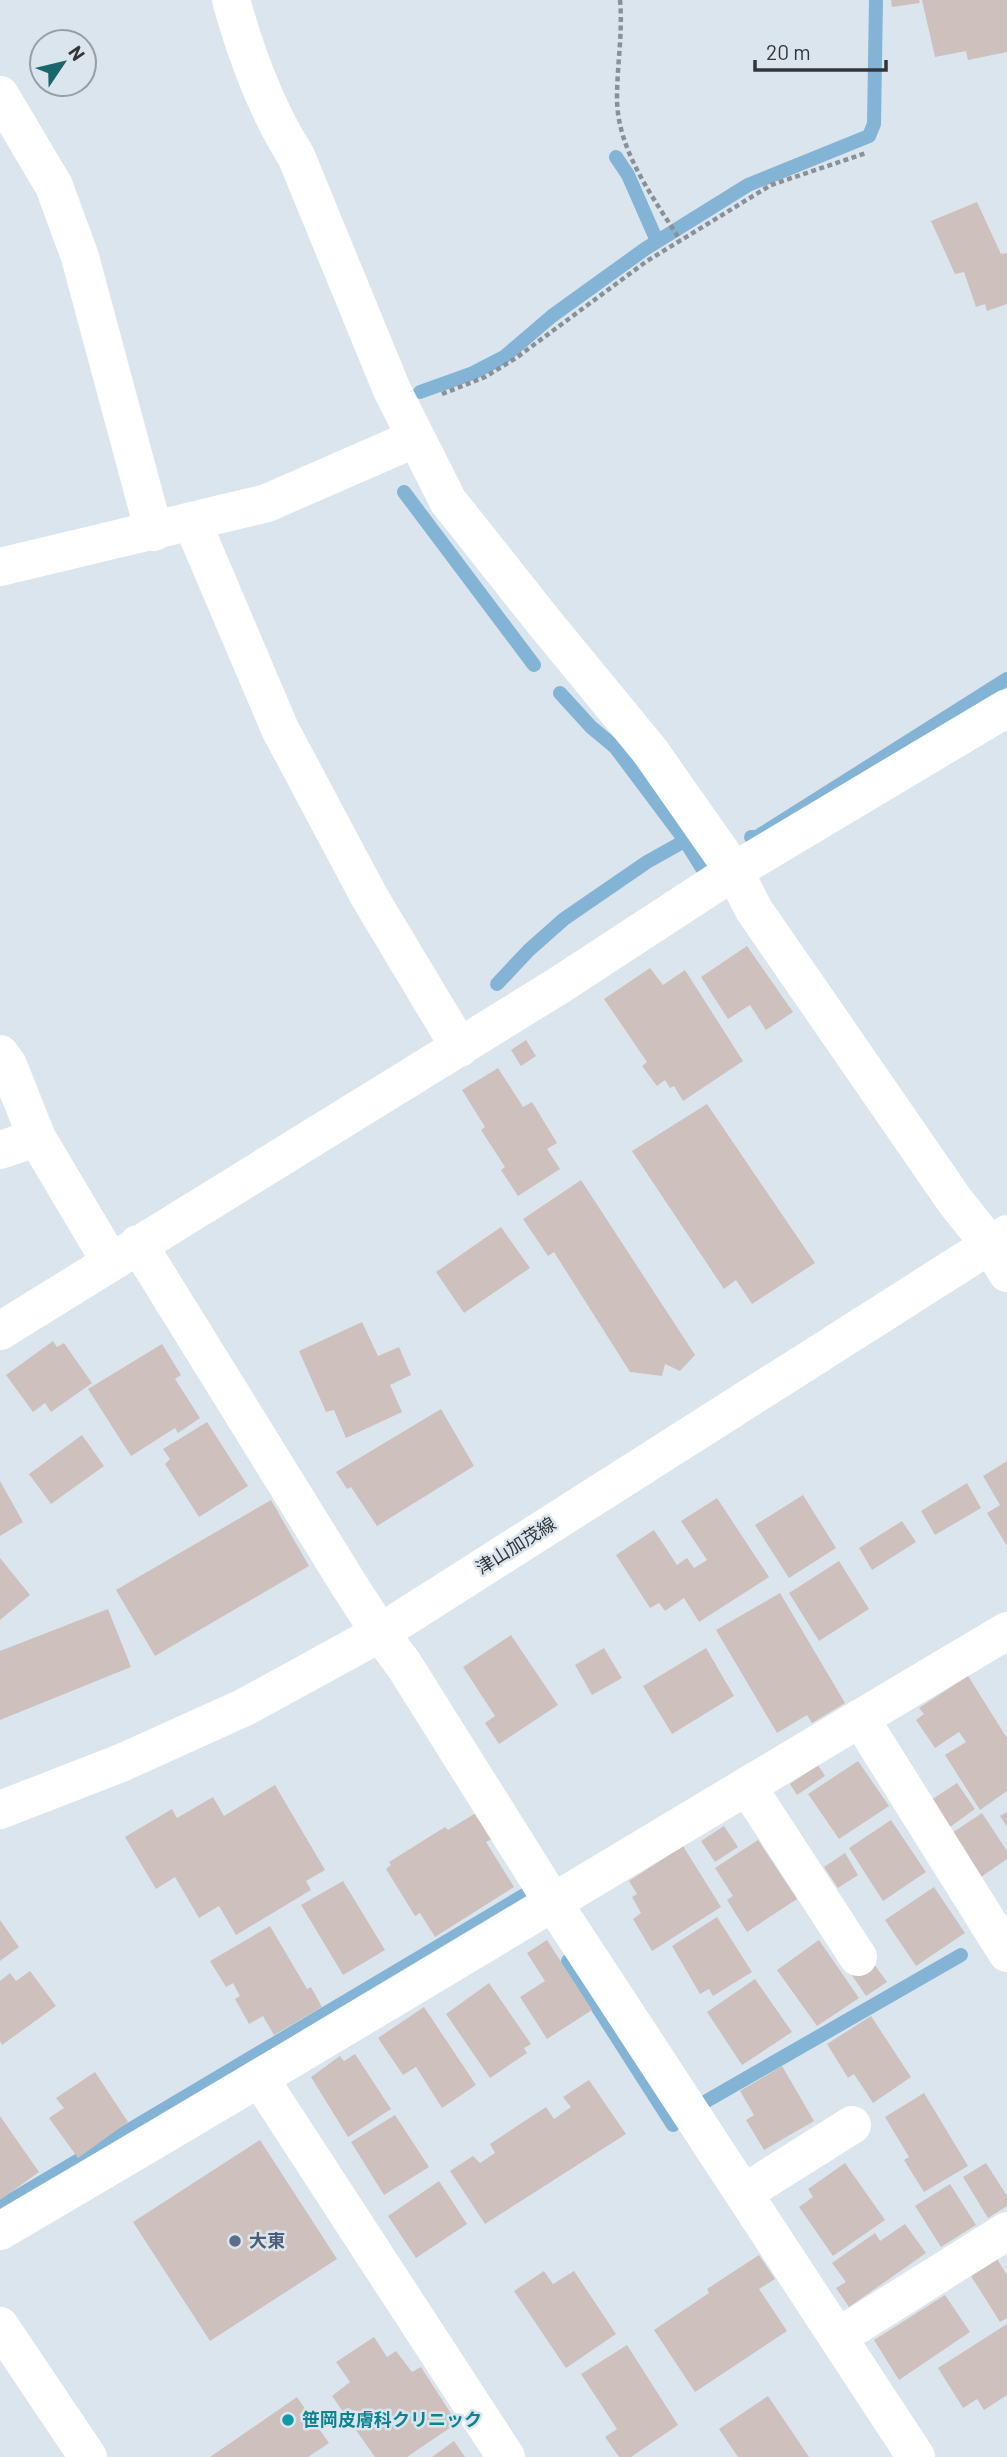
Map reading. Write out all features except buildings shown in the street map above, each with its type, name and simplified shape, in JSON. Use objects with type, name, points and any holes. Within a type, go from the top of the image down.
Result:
[{"type":"street","points":[[231,0],[241,35],[278,128],[296,156],[391,390],[449,501],[650,751],[734,871],[754,910],[955,1201],[1001,1251]]},
{"type":"street","points":[[0,95],[54,186],[80,257],[154,531]]},
{"type":"street","points":[[0,567],[267,503],[409,425]]},
{"type":"street","points":[[192,522],[280,729],[370,898],[460,1048]]},
{"type":"street","points":[[0,1331],[124,1252],[460,1048],[734,871],[1007,708]]},
{"type":"street","points":[[0,1054],[8,1065],[37,1138],[206,1354],[552,1901],[916,2457]]},
{"type":"street","points":[[0,1150],[37,1138]]},
{"type":"street","name":"津山加茂線","points":[[0,1810],[121,1763],[245,1707],[380,1633],[1001,1251]]},
{"type":"street","points":[[0,2231],[260,2079],[552,1901],[1007,1631]]},
{"type":"street","points":[[860,1718],[1007,1953]]},
{"type":"street","points":[[747,1786],[858,1957]]},
{"type":"street","points":[[260,2079],[506,2457]]},
{"type":"street","points":[[744,2193],[852,2125]]},
{"type":"street","points":[[838,2337],[1007,2231]]},
{"type":"street","points":[[0,2326],[88,2457]]},
{"type":"path","points":[[620,0],[617,100],[621,129],[639,174],[680,240]]},
{"type":"path","points":[[409,425],[516,358],[647,261],[771,185],[866,153]]},
{"type":"waterway","points":[[420,392],[473,373],[504,357],[552,316],[645,249],[748,185],[869,136],[874,124],[876,0]]},
{"type":"waterway","points":[[616,157],[628,175],[657,241]]},
{"type":"waterway","points":[[404,492],[534,665]]},
{"type":"waterway","points":[[751,837],[757,837],[1007,679]]},
{"type":"waterway","points":[[560,693],[591,727],[615,747],[684,839],[702,868]]},
{"type":"waterway","points":[[497,984],[529,950],[564,919],[647,862],[688,839]]},
{"type":"waterway","points":[[0,2207],[526,1894]]},
{"type":"waterway","points":[[703,2103],[961,1955]]},
{"type":"waterway","points":[[568,1961],[673,2125]]},
{"type":"place","name":"大東","points":[[235,2241]]},
{"type":"place","name":"笹岡皮膚科クリニック","points":[[288,2420]]}]
